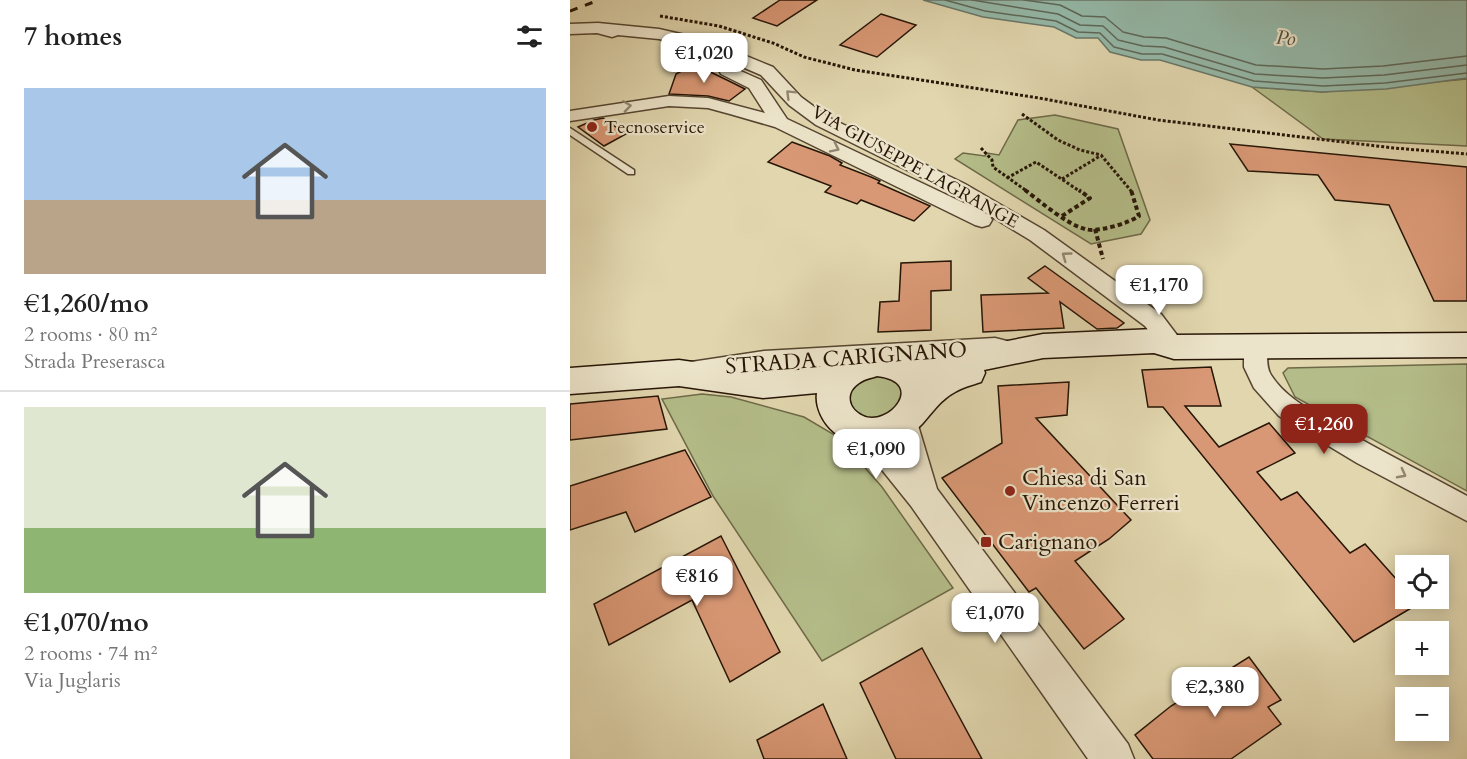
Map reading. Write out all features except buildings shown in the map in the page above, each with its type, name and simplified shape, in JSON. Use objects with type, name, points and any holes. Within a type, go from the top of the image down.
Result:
[{"type":"main road","name":"STRADA CARIGNANO","points":[[906,371],[936,368],[1043,346],[1135,341],[1154,341],[1174,347],[1467,345]]},
{"type":"main road","name":"STRADA CARIGNANO","points":[[909,413],[942,382],[980,369],[1054,358],[1155,354],[1174,347]]},
{"type":"main road","points":[[888,363],[906,371],[916,383],[919,393],[909,413],[880,431],[869,431],[845,425],[833,411],[831,405],[834,389],[845,375],[861,366],[888,363]]},
{"type":"main road","name":"STRADA CARIGNANO","points":[[570,381],[679,373],[763,385],[798,383],[845,375]]},
{"type":"main road","name":"STRADA CARIGNANO","points":[[763,385],[833,411]]},
{"type":"street","points":[[570,30],[598,28],[639,38],[706,60],[755,84],[781,123]]},
{"type":"street","name":"VIA GIUSEPPE LAGRANGE","points":[[598,28],[659,34],[700,43],[767,71],[795,101],[822,120],[958,188],[1037,235],[1153,320],[1174,347]]},
{"type":"street","name":"VIA GIUSEPPE LAGRANGE","points":[[570,116],[649,103],[688,101],[708,103],[781,123],[978,217],[1026,243],[1131,324],[1135,341]]},
{"type":"street","points":[[1256,346],[1256,367],[1262,381],[1288,409],[1366,455],[1467,509]]},
{"type":"street","name":"STRADA CARIGNANO","points":[[679,373],[786,359],[995,347],[1014,351]]},
{"type":"street","points":[[909,413],[923,496]]},
{"type":"street","points":[[869,431],[923,496],[1106,757]]},
{"type":"lane","points":[[570,131],[631,172]]},
{"type":"path","points":[[651,16],[719,26],[773,43],[804,57],[855,70],[1039,98],[1158,120],[1394,148],[1467,154]]},
{"type":"path","points":[[1022,114],[1032,124],[1084,153],[1101,155]]},
{"type":"path","points":[[981,148],[992,160],[993,167],[1006,178],[1061,216],[1086,230],[1129,223],[1139,216],[1138,207],[1125,181],[1104,163],[1101,155]]},
{"type":"path","points":[[1062,179],[1101,155]]},
{"type":"path","points":[[1006,178],[1036,162],[1090,198],[1061,216]]},
{"type":"path","points":[[1095,229],[1103,261]]},
{"type":"green space","points":[[1467,79],[1467,146],[1323,139],[1252,87],[1322,92]]},
{"type":"green space","points":[[1055,115],[1118,129],[1150,220],[1141,234],[1091,244],[955,159],[963,153],[999,155],[1018,120]]},
{"type":"green space","points":[[1467,364],[1467,491],[1295,397],[1283,373],[1288,368]]},
{"type":"green space","points":[[874,375],[896,382],[902,393],[900,403],[895,410],[876,418],[856,414],[850,408],[848,398],[855,383]]},
{"type":"green space","points":[[702,394],[731,397],[804,417],[838,437],[882,487],[953,588],[822,661],[713,496],[662,399]]},
{"type":"water","name":"Po","points":[[923,0],[1467,0],[1467,78],[1386,89],[1322,92],[1252,87],[1160,60],[1141,60],[1110,52],[1098,38],[1076,38],[1054,27],[983,17]]},
{"type":"railway","points":[[570,11],[599,0]]},
{"type":"place","name":"Tecnoservice","points":[[592,127]]},
{"type":"place","name":"Chiesa di San Vincenzo Ferreri","points":[[1010,491]]},
{"type":"place","name":"Carignano","points":[[986,542]]}]
